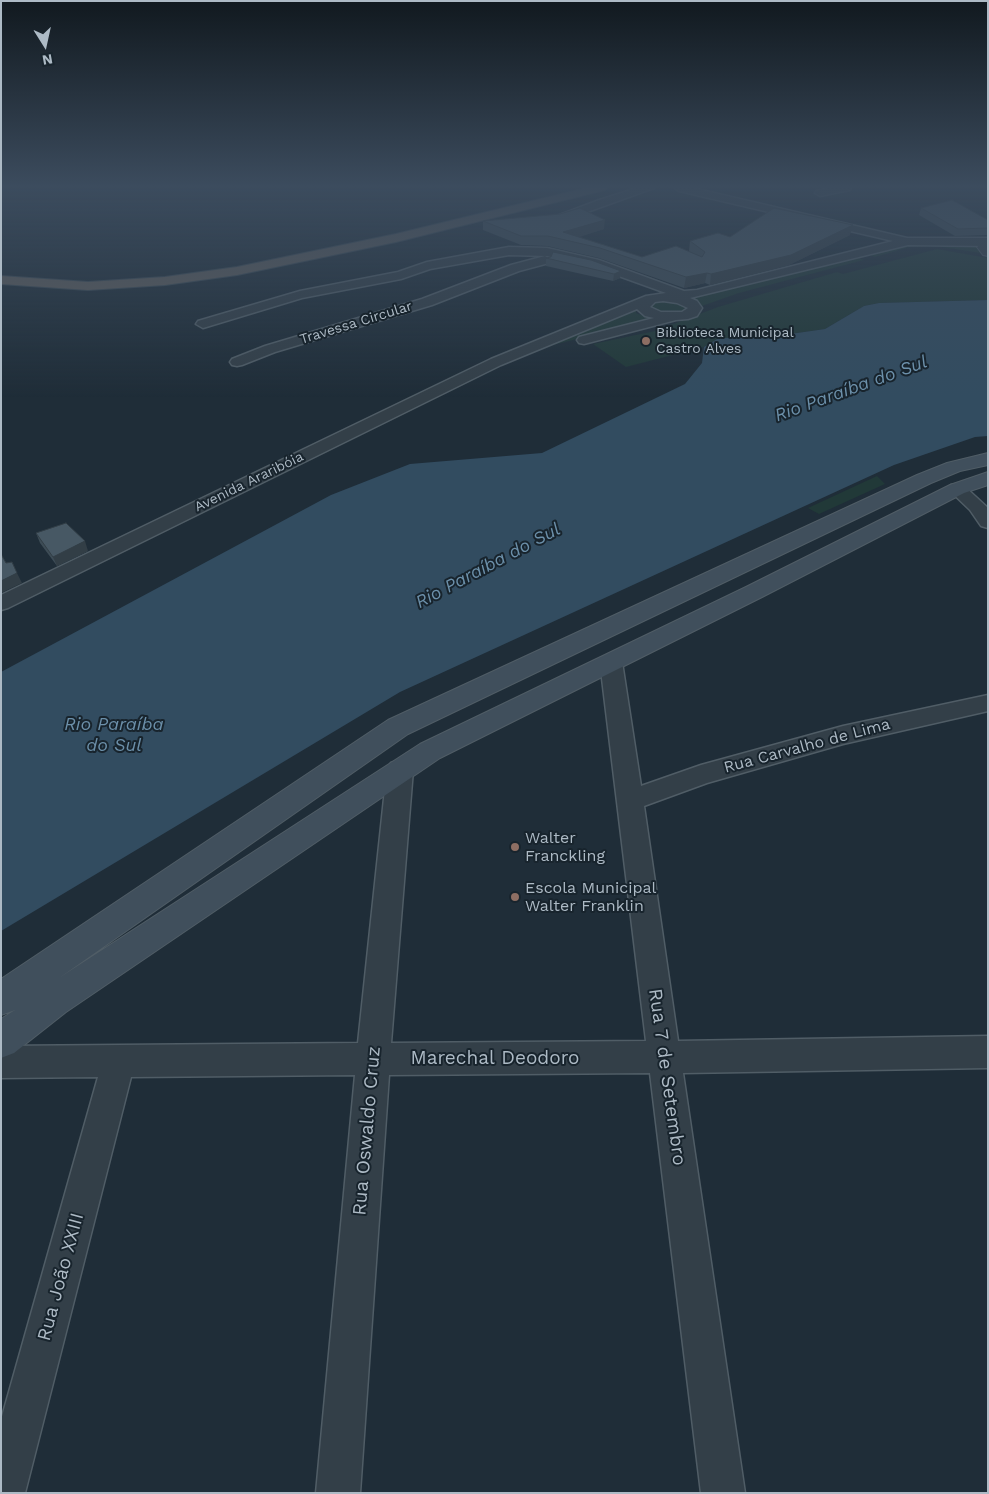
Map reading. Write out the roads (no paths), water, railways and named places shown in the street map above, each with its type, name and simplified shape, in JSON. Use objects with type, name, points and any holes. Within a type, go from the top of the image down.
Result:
[{"type":"highway","points":[[1,280],[88,286],[165,282],[299,258]]},
{"type":"main road","points":[[1,1000],[398,727],[924,479],[954,467],[988,459]]},
{"type":"main road","points":[[1,1041],[54,1002],[430,750],[957,489],[988,478]]},
{"type":"street","name":"Travessa Circular","points":[[203,324],[300,295],[401,275],[427,266],[468,258]]},
{"type":"street","name":"Travessa Circular","points":[[238,362],[270,349],[426,302],[515,268],[553,258]]},
{"type":"street","name":"Travessa Circular","points":[[568,258],[594,263],[685,295]]},
{"type":"street","points":[[655,298],[675,298],[689,302],[695,308],[682,316],[655,315],[646,310],[643,305],[655,298],[697,294],[842,258]]},
{"type":"street","points":[[719,301],[875,258]]},
{"type":"street","name":"Avenida Araribóia","points":[[1,603],[496,362],[655,298]]},
{"type":"street","name":"Avenida Araribóia","points":[[496,362],[682,316],[705,307]]},
{"type":"street","points":[[957,489],[977,506],[988,522]]},
{"type":"street","name":"Rua 7 de Setembro","points":[[611,662],[723,1493]]},
{"type":"street","name":"Rua Carvalho de Lima","points":[[630,800],[701,775],[843,735],[988,703]]},
{"type":"street","name":"Rua Oswaldo Cruz","points":[[338,1493],[373,1059],[400,770]]},
{"type":"street","name":"Marechal Deodoro","points":[[1,1062],[664,1057],[988,1052]]},
{"type":"street","name":"Rua João XXIII","points":[[3,1493],[118,1061]]},
{"type":"water","name":"Rio Paraíba do Sul","points":[[988,300],[988,436],[975,437],[894,465],[400,692],[1,931],[1,672],[331,495],[410,464],[542,453],[685,384],[702,363],[704,347],[717,339],[736,337],[762,338],[825,329],[864,306],[879,303]]},
{"type":"place","name":"Biblioteca Municipal Castro Alves","points":[[646,341]]},
{"type":"place","name":"Walter Franckling","points":[[515,847]]},
{"type":"place","name":"Escola Municipal Walter Franklin","points":[[515,897]]}]
